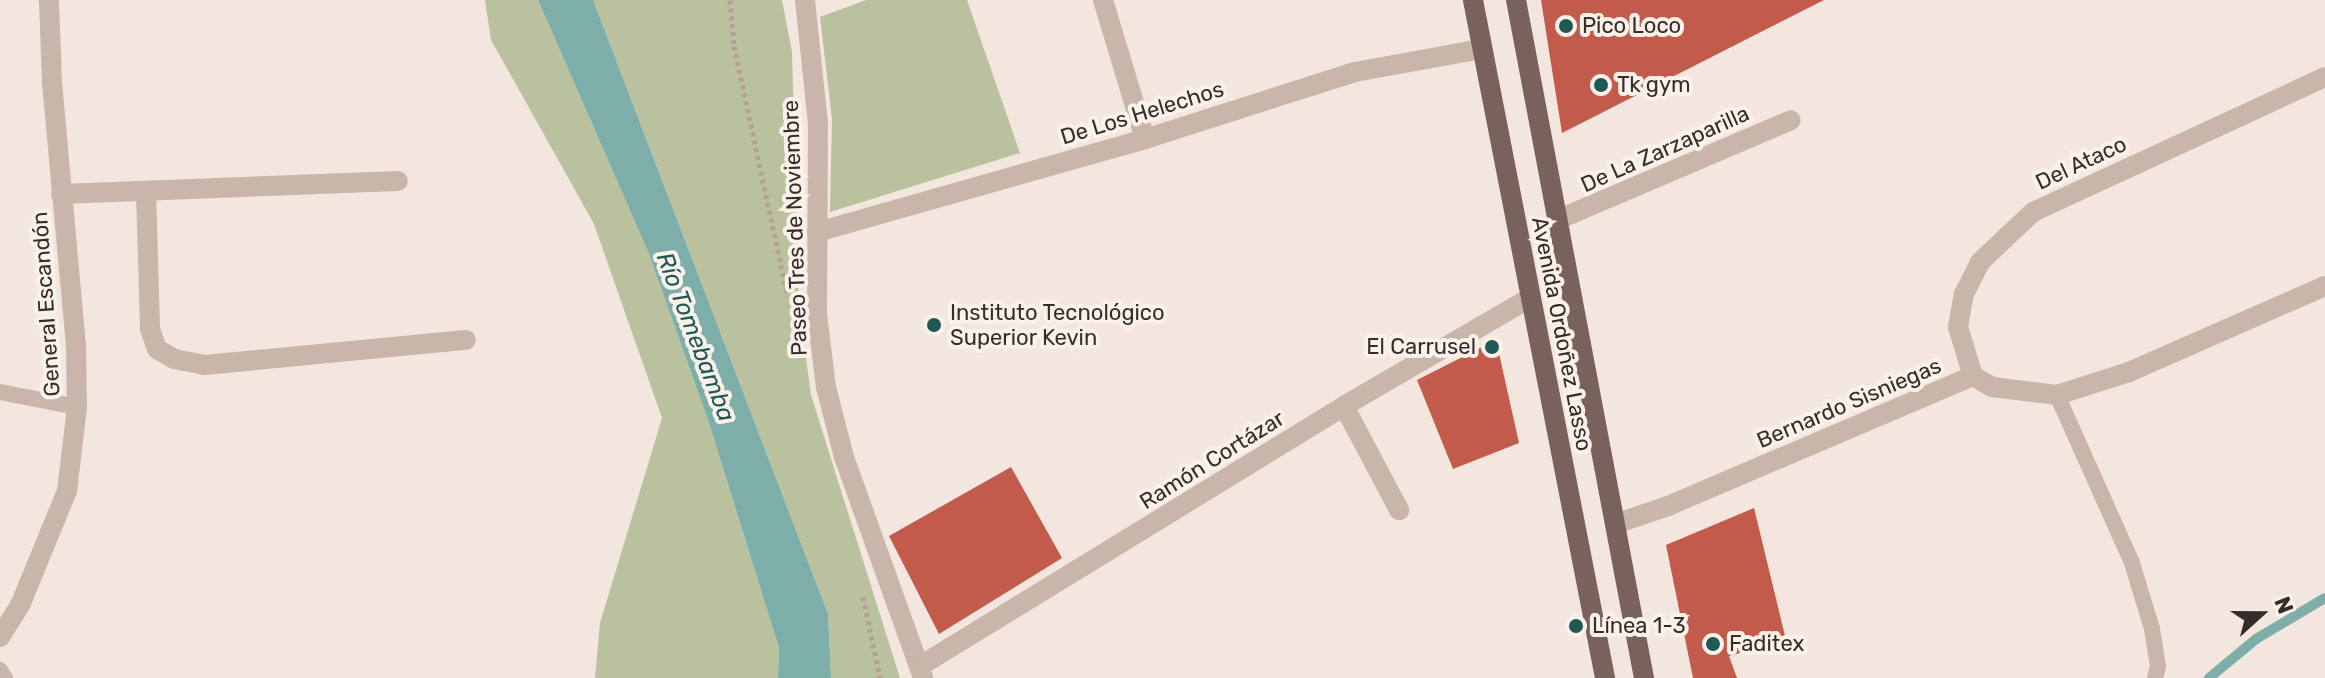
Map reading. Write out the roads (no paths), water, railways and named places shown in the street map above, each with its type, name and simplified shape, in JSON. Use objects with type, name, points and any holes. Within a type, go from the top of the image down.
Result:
[{"type":"main road","name":"Avenida Ordoñez Lasso","points":[[1473,0],[1605,678]]},
{"type":"main road","name":"Avenida Ordoñez Lasso","points":[[1516,0],[1644,678]]},
{"type":"street","name":"General Escandón","points":[[0,637],[21,603],[67,491],[77,407],[76,346],[61,194],[49,0]]},
{"type":"street","name":"Paseo Tres de Noviembre","points":[[805,0],[818,123],[817,314],[826,387],[844,457],[922,672]]},
{"type":"street","points":[[1103,0],[1145,139]]},
{"type":"street","name":"De Los Helechos","points":[[817,232],[1145,139],[1355,72],[1482,49]]},
{"type":"street","name":"Del Ataco","points":[[1973,376],[1958,327],[1964,294],[1980,262],[2033,212],[2325,77]]},
{"type":"street","name":"De La Zarzaparilla","points":[[1557,220],[1791,120]]},
{"type":"street","points":[[61,194],[398,181]]},
{"type":"street","points":[[146,192],[150,329],[157,349],[174,359],[205,365],[466,340]]},
{"type":"street","name":"Bernardo Sisniegas","points":[[1615,524],[1668,506],[1973,376],[1992,387],[2057,395],[2129,372],[2325,286]]},
{"type":"street","name":"Ramón Cortázar","points":[[922,672],[1344,406],[1531,297]]},
{"type":"street","points":[[1344,406],[1399,510]]},
{"type":"lane","points":[[0,392],[77,407]]},
{"type":"lane","points":[[2057,395],[2132,563],[2152,629],[2158,667],[2155,678]]},
{"type":"lane","points":[[0,670],[5,678]]},
{"type":"water","name":"Río Tomebamba","points":[[538,0],[593,0],[828,614],[831,678],[778,678],[779,648],[709,423],[649,254]]},
{"type":"waterway","points":[[2209,678],[2256,639],[2325,598]]},
{"type":"place","name":"Pico Loco","points":[[1566,26]]},
{"type":"place","name":"Tk gym","points":[[1601,85]]},
{"type":"place","name":"Instituto Tecnológico Superior Kevin","points":[[934,325]]},
{"type":"place","name":"El Carrusel","points":[[1492,347]]},
{"type":"place","name":"Línea 1-3","points":[[1576,626]]},
{"type":"place","name":"Faditex","points":[[1713,644]]}]
